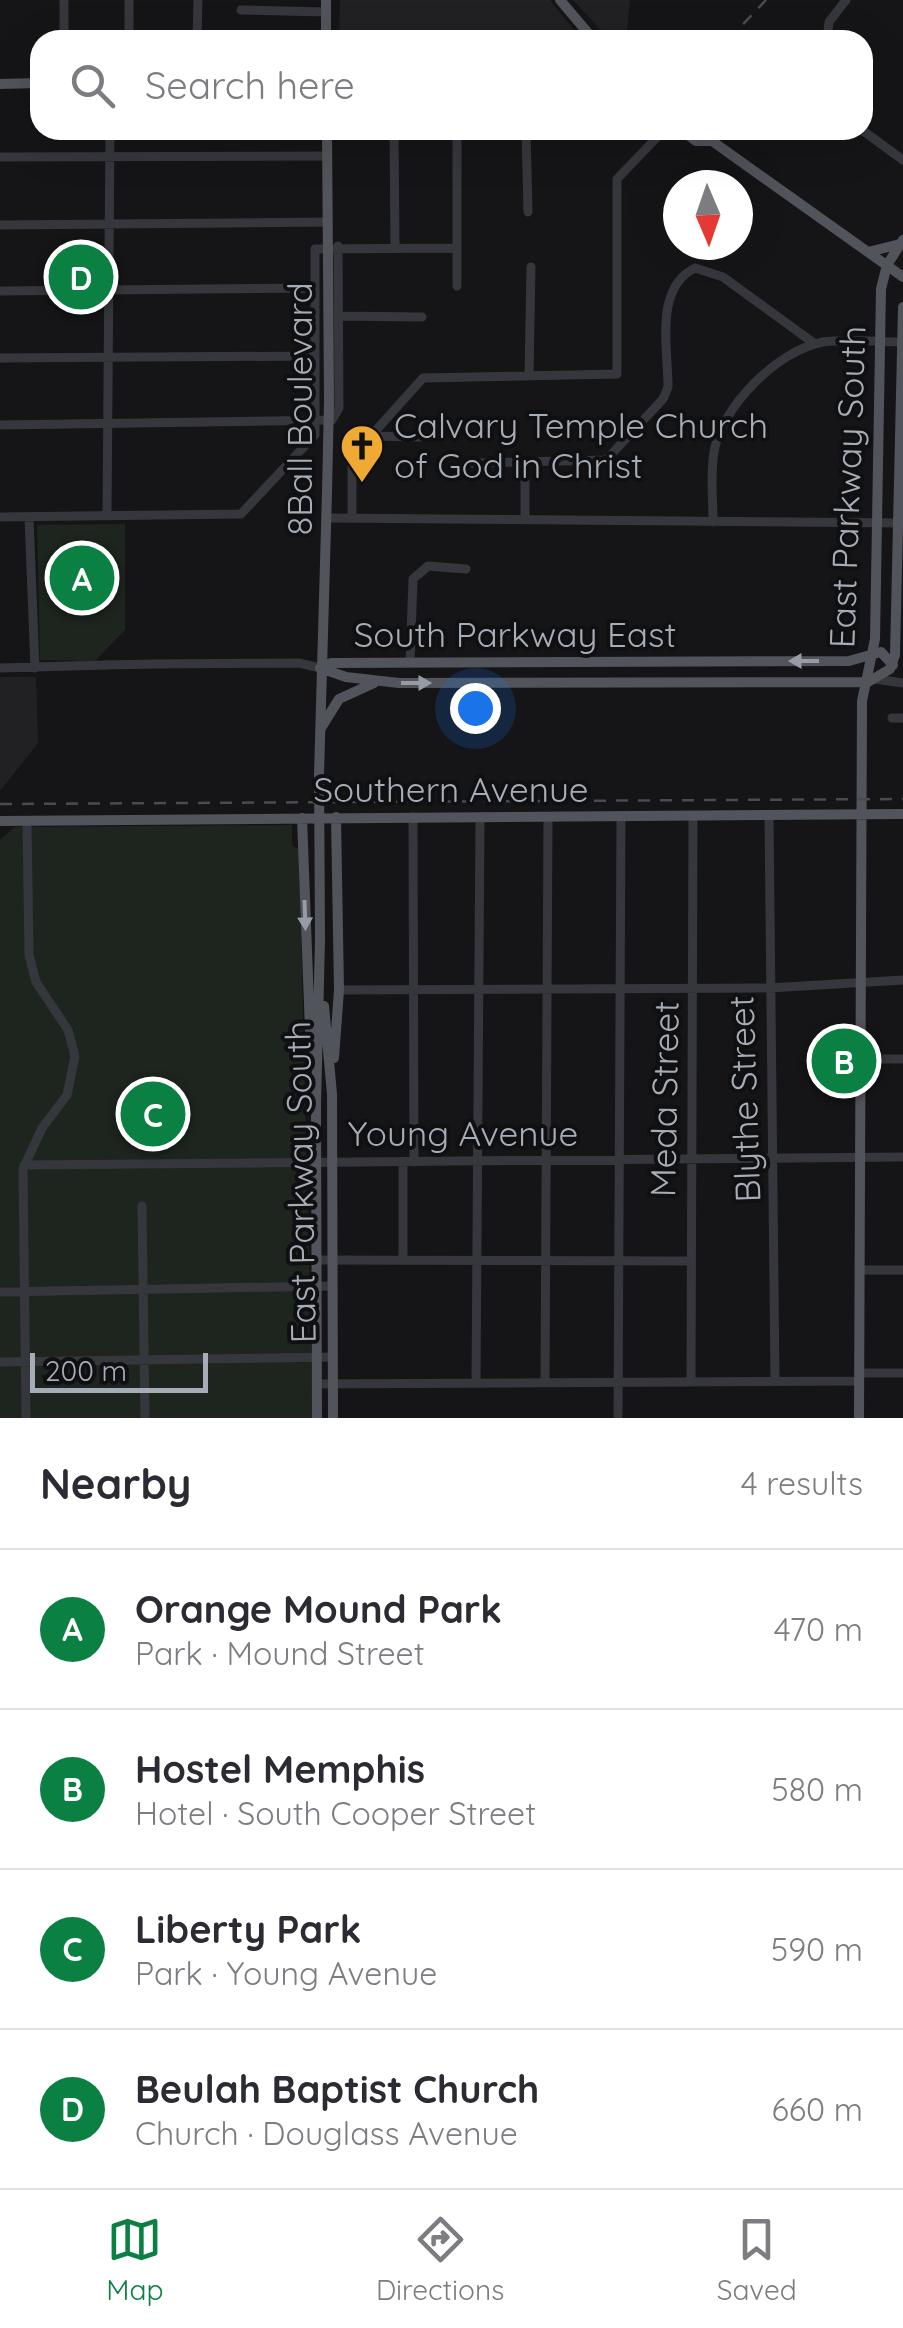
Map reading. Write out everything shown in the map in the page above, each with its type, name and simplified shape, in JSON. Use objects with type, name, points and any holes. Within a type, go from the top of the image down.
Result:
[{"type":"main road","points":[[560,0],[586,30]]},
{"type":"main road","points":[[0,84],[30,83]]},
{"type":"main road","name":"8Ball Boulevard","points":[[320,668],[328,518],[333,246],[327,222],[327,140]]},
{"type":"main road","points":[[694,140],[712,141],[903,277]]},
{"type":"main road","points":[[868,252],[901,247]]},
{"type":"main road","points":[[887,265],[901,247]]},
{"type":"main road","name":"East Parkway South","points":[[872,681],[881,289],[887,265]]},
{"type":"main road","name":"East Parkway South","points":[[872,681],[891,667],[900,523],[903,307]]},
{"type":"main road","points":[[873,655],[887,654],[891,667]]},
{"type":"main road","name":"South Parkway East","points":[[320,668],[332,663],[850,660],[873,655]]},
{"type":"main road","points":[[542,663],[542,683]]},
{"type":"main road","name":"East Parkway South","points":[[318,1418],[320,668]]},
{"type":"main road","name":"South Parkway East","points":[[320,668],[378,682],[872,681]]},
{"type":"main road","points":[[859,1418],[864,982],[862,701],[872,681]]},
{"type":"main road","points":[[319,734],[339,699],[378,682]]},
{"type":"main road","name":"Southern Avenue","points":[[0,821],[903,814]]},
{"type":"main road","points":[[332,1094],[339,990],[336,817]]},
{"type":"main road","points":[[302,818],[316,1106]]},
{"type":"main road","name":"East Parkway South","points":[[320,942],[332,1094],[333,1418]]},
{"type":"street","points":[[64,0],[64,30]]},
{"type":"street","points":[[129,0],[129,30]]},
{"type":"street","points":[[197,30],[198,0]]},
{"type":"street","points":[[828,30],[829,22],[846,0]]},
{"type":"street","points":[[242,10],[325,6]]},
{"type":"street","points":[[873,138],[903,160]]},
{"type":"street","points":[[107,516],[110,140]]},
{"type":"street","points":[[394,140],[395,247]]},
{"type":"street","points":[[457,140],[457,286]]},
{"type":"street","points":[[526,140],[528,212]]},
{"type":"street","points":[[352,518],[352,457],[430,374],[617,374],[617,179],[654,140]]},
{"type":"street","points":[[0,158],[327,152]]},
{"type":"street","points":[[0,225],[327,222]]},
{"type":"street","points":[[0,425],[332,420],[339,408],[333,246]]},
{"type":"street","points":[[0,517],[241,514],[315,435],[315,249],[457,248]]},
{"type":"street","points":[[529,375],[530,268]]},
{"type":"street","points":[[472,463],[606,460],[663,399],[668,387],[668,300],[674,285],[695,268],[723,277],[815,344]]},
{"type":"street","points":[[0,291],[313,288]]},
{"type":"street","points":[[338,316],[422,317]]},
{"type":"street","points":[[712,522],[714,453],[734,405],[774,367],[815,344],[901,342]]},
{"type":"street","points":[[0,358],[314,356]]},
{"type":"street","points":[[371,436],[421,437]]},
{"type":"street","points":[[525,463],[525,519]]},
{"type":"street","points":[[29,517],[35,668]]},
{"type":"street","points":[[328,518],[900,523]]},
{"type":"street","points":[[410,663],[412,579],[428,566],[466,569]]},
{"type":"street","points":[[0,668],[299,663],[320,668]]},
{"type":"street","points":[[891,667],[903,683]]},
{"type":"street","points":[[872,681],[903,683]]},
{"type":"street","points":[[403,1260],[413,989],[413,816]]},
{"type":"street","points":[[618,1418],[621,816]]},
{"type":"street","name":"Blythe Street","points":[[769,816],[770,1160],[776,1170],[775,1381]]},
{"type":"street","points":[[476,1383],[480,817]]},
{"type":"street","points":[[545,1382],[548,817]]},
{"type":"street","name":"Meda Street","points":[[691,1382],[693,817]]},
{"type":"street","points":[[26,820],[29,955],[36,982],[68,1030],[75,1056],[67,1095],[42,1128],[24,1165],[26,1418]]},
{"type":"street","points":[[339,990],[769,988],[903,980]]},
{"type":"street","points":[[863,1059],[903,1060]]},
{"type":"street","name":"Young Avenue","points":[[24,1165],[903,1158]]},
{"type":"street","points":[[142,1206],[145,1418]]},
{"type":"street","points":[[316,1260],[690,1261]]},
{"type":"street","points":[[860,1270],[903,1270]]},
{"type":"street","points":[[0,1292],[331,1286]]},
{"type":"street","points":[[0,1362],[333,1357]]},
{"type":"street","points":[[317,1384],[775,1381],[903,1374]]},
{"type":"shaded area","points":[[340,0],[550,0],[574,30],[339,30]]},
{"type":"shaded area","points":[[573,0],[630,0],[627,30],[601,30]]},
{"type":"shaded area","points":[[125,524],[125,630],[95,661],[40,660],[37,525]]},
{"type":"shaded area","points":[[0,677],[36,677],[38,743],[0,791]]},
{"type":"shaded area","points":[[292,825],[292,846],[299,849],[313,1418],[0,1418],[0,840],[15,827]]},
{"type":"railway","points":[[738,30],[766,0]]},
{"type":"railway","points":[[0,804],[903,799]]},
{"type":"place","name":"Beulah Baptist Church","points":[[81,277]]},
{"type":"place","name":"Calvary Temple Church of God in Christ","points":[[362,484]]},
{"type":"place","name":"Orange Mound Park","points":[[82,578]]},
{"type":"place","name":"Hostel Memphis","points":[[844,1061]]},
{"type":"place","name":"Liberty Park","points":[[153,1114]]}]
